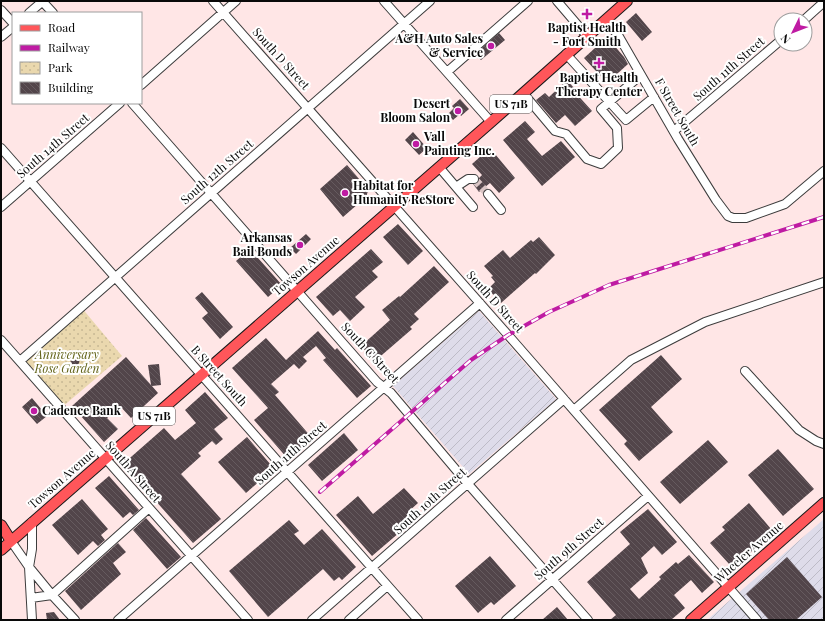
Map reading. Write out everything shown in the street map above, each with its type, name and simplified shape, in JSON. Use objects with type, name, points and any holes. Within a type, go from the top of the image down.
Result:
[{"type":"main road","name":"Towson Avenue","points":[[1,550],[491,122],[627,1]]},
{"type":"main road","name":"Wheeler Avenue","points":[[691,620],[824,503]]},
{"type":"main road","points":[[1,525],[11,541]]},
{"type":"street","points":[[30,12],[42,1],[52,12]]},
{"type":"street","name":"South D Street","points":[[213,1],[757,620]]},
{"type":"street","points":[[142,84],[236,1]]},
{"type":"street","points":[[384,1],[491,122]]},
{"type":"street","name":"South 12th Street","points":[[20,362],[430,1]]},
{"type":"street","points":[[447,72],[528,1]]},
{"type":"street","points":[[556,1],[587,36]]},
{"type":"street","points":[[813,12],[824,2]]},
{"type":"street","points":[[1,10],[12,22]]},
{"type":"street","name":"F Street South","points":[[605,20],[618,35],[674,131],[716,200],[728,216],[734,218],[746,218],[785,204],[824,171]]},
{"type":"street","points":[[3,33],[12,28]]},
{"type":"street","name":"South 11th Street","points":[[674,131],[773,47]]},
{"type":"street","points":[[566,54],[626,120],[654,97]]},
{"type":"street","points":[[523,93],[555,131],[566,134],[587,159],[601,164],[618,148],[617,128],[601,109],[641,75]]},
{"type":"street","name":"South 14th Street","points":[[1,207],[119,104]]},
{"type":"street","name":"South C Street","points":[[133,104],[298,290],[377,382],[391,393],[468,484],[588,620]]},
{"type":"street","name":"B Street South","points":[[1,148],[418,620]]},
{"type":"street","points":[[439,167],[473,207]]},
{"type":"street","points":[[456,187],[468,179],[474,179]]},
{"type":"street","points":[[488,194],[501,210]]},
{"type":"street","points":[[574,410],[631,360],[705,322],[824,282]]},
{"type":"street","name":"South 11th Street","points":[[118,620],[480,303]]},
{"type":"street","name":"South A Street","points":[[1,340],[248,620]]},
{"type":"street","points":[[746,371],[799,430],[816,441],[824,444]]},
{"type":"street","name":"South 10th Street","points":[[312,620],[564,399]]},
{"type":"street","name":"South 9th Street","points":[[506,620],[648,496]]},
{"type":"street","points":[[31,598],[52,594],[149,508]]},
{"type":"street","points":[[32,522],[32,549],[29,567],[32,620]]},
{"type":"street","points":[[11,541],[29,567],[75,620]]},
{"type":"street","points":[[349,620],[388,586]]},
{"type":"shaded area","points":[[479,311],[556,399],[469,474],[393,386]]},
{"type":"shaded area","points":[[824,519],[824,620],[707,620]]},
{"type":"green space","name":"Anniversary Rose Garden","points":[[81,307],[122,356],[61,408],[20,361]]},
{"type":"building","points":[[636,13],[652,32],[642,41],[626,22]]},
{"type":"building","name":"A&H Auto Sales & Service","points":[[499,33],[505,40],[481,60],[475,54]]},
{"type":"building","points":[[607,37],[628,64],[607,83],[584,58]]},
{"type":"building","points":[[567,80],[575,89],[573,90],[592,111],[575,126],[565,115],[556,123],[536,100],[545,93],[549,97]]},
{"type":"building","name":"Desert Bloom Salon","points":[[460,99],[469,109],[461,116],[460,114],[453,120],[448,114],[454,108],[452,106]]},
{"type":"building","points":[[525,121],[535,132],[527,139],[542,156],[561,141],[575,157],[542,186],[503,140]]},
{"type":"building","name":"Vall Painting Inc.","points":[[413,132],[427,148],[419,155],[405,140]]},
{"type":"building","points":[[490,148],[515,178],[499,193],[490,183],[479,192],[473,184],[477,184],[482,175],[472,164]]},
{"type":"building","name":"Habitat for Humanity ReStore","points":[[347,165],[368,191],[366,197],[343,217],[320,189]]},
{"type":"building","points":[[398,224],[423,251],[408,265],[383,237]]},
{"type":"building","name":"Arkansas Bail Bonds","points":[[306,234],[311,239],[296,254],[290,248]]},
{"type":"building","points":[[539,237],[555,255],[536,274],[535,273],[501,303],[488,289],[495,282],[491,277],[493,276],[484,266],[503,250],[510,258],[531,240],[533,242]]},
{"type":"building","points":[[250,249],[282,285],[268,297],[236,261]]},
{"type":"building","points":[[371,249],[383,262],[372,271],[378,277],[355,297],[365,307],[350,321],[340,310],[333,316],[316,297]]},
{"type":"building","points":[[434,266],[449,282],[414,314],[419,319],[410,327],[412,329],[375,361],[361,346],[390,320],[382,310],[399,296],[400,297]]},
{"type":"building","points":[[202,292],[233,327],[220,339],[202,318],[208,313],[195,298]]},
{"type":"building","points":[[318,331],[335,350],[337,348],[371,386],[357,398],[323,360],[326,358],[316,346],[303,357],[307,361],[299,369],[294,364],[271,384],[279,392],[275,395],[312,438],[288,459],[254,420],[268,408],[232,368],[266,338],[286,360]]},
{"type":"building","points":[[661,355],[682,379],[651,407],[673,432],[639,461],[624,444],[627,441],[599,410]]},
{"type":"building","points":[[75,356],[80,361],[75,366],[70,361]]},
{"type":"building","points":[[126,357],[151,385],[148,365],[159,364],[161,385],[152,386],[158,393],[131,418],[120,406],[107,418],[118,429],[104,442],[72,406]]},
{"type":"building","points":[[205,392],[228,418],[214,429],[223,439],[216,445],[212,441],[198,453],[201,456],[181,474],[221,519],[193,543],[123,464],[164,428],[175,440],[196,423],[185,410]]},
{"type":"building","name":"Cadence Bank","points":[[32,398],[47,416],[37,424],[22,407]]},
{"type":"building","points":[[344,433],[358,450],[322,481],[308,465]]},
{"type":"building","points":[[247,437],[271,465],[258,476],[261,480],[246,493],[218,462]]},
{"type":"building","points":[[708,440],[728,462],[680,504],[660,482]]},
{"type":"building","points":[[778,449],[814,489],[783,516],[748,475]]},
{"type":"building","points":[[109,476],[139,510],[133,515],[130,512],[123,518],[95,488]]},
{"type":"building","points":[[404,488],[418,503],[408,512],[414,520],[372,556],[336,515],[358,496],[373,514]]},
{"type":"building","points":[[82,499],[108,529],[101,535],[105,540],[98,546],[93,541],[78,555],[52,525]]},
{"type":"building","points":[[749,503],[771,529],[754,544],[757,547],[747,555],[744,552],[730,565],[710,543],[725,530],[722,527]]},
{"type":"building","points":[[648,509],[677,542],[662,555],[654,546],[641,558],[648,573],[630,589],[639,599],[661,579],[659,577],[676,562],[678,564],[689,555],[714,582],[702,593],[691,580],[674,595],[685,608],[671,620],[610,620],[616,615],[587,582],[630,544],[620,532]]},
{"type":"building","points":[[146,518],[181,557],[167,569],[133,530]]},
{"type":"building","points":[[289,520],[299,531],[294,534],[304,545],[322,529],[356,567],[342,580],[339,577],[334,581],[323,569],[268,617],[229,571]]},
{"type":"building","points":[[118,543],[126,552],[113,563],[121,574],[81,610],[65,591]]},
{"type":"building","points":[[490,556],[516,586],[494,605],[491,602],[478,613],[455,586]]},
{"type":"building","points":[[787,557],[822,597],[796,620],[769,620],[746,594]]},
{"type":"building","points":[[557,607],[568,620],[542,620]]},
{"type":"building","points":[[54,612],[60,620],[47,620],[46,613]]},
{"type":"tunnel","points":[[474,179],[488,194]]},
{"type":"railway","points":[[320,492],[471,360],[508,335],[549,312],[609,285],[824,217]]},
{"type":"place","name":"Baptist Health - Fort Smith","points":[[587,14]]},
{"type":"place","name":"A&H Auto Sales & Service","points":[[491,46]]},
{"type":"place","name":"Baptist Health Therapy Center","points":[[599,63]]},
{"type":"place","name":"Desert Bloom Salon","points":[[458,111]]},
{"type":"place","name":"Vall Painting Inc.","points":[[416,144]]},
{"type":"place","name":"Habitat for Humanity ReStore","points":[[345,193]]},
{"type":"place","name":"Arkansas Bail Bonds","points":[[300,245]]},
{"type":"place","name":"Cadence Bank","points":[[34,411]]}]
